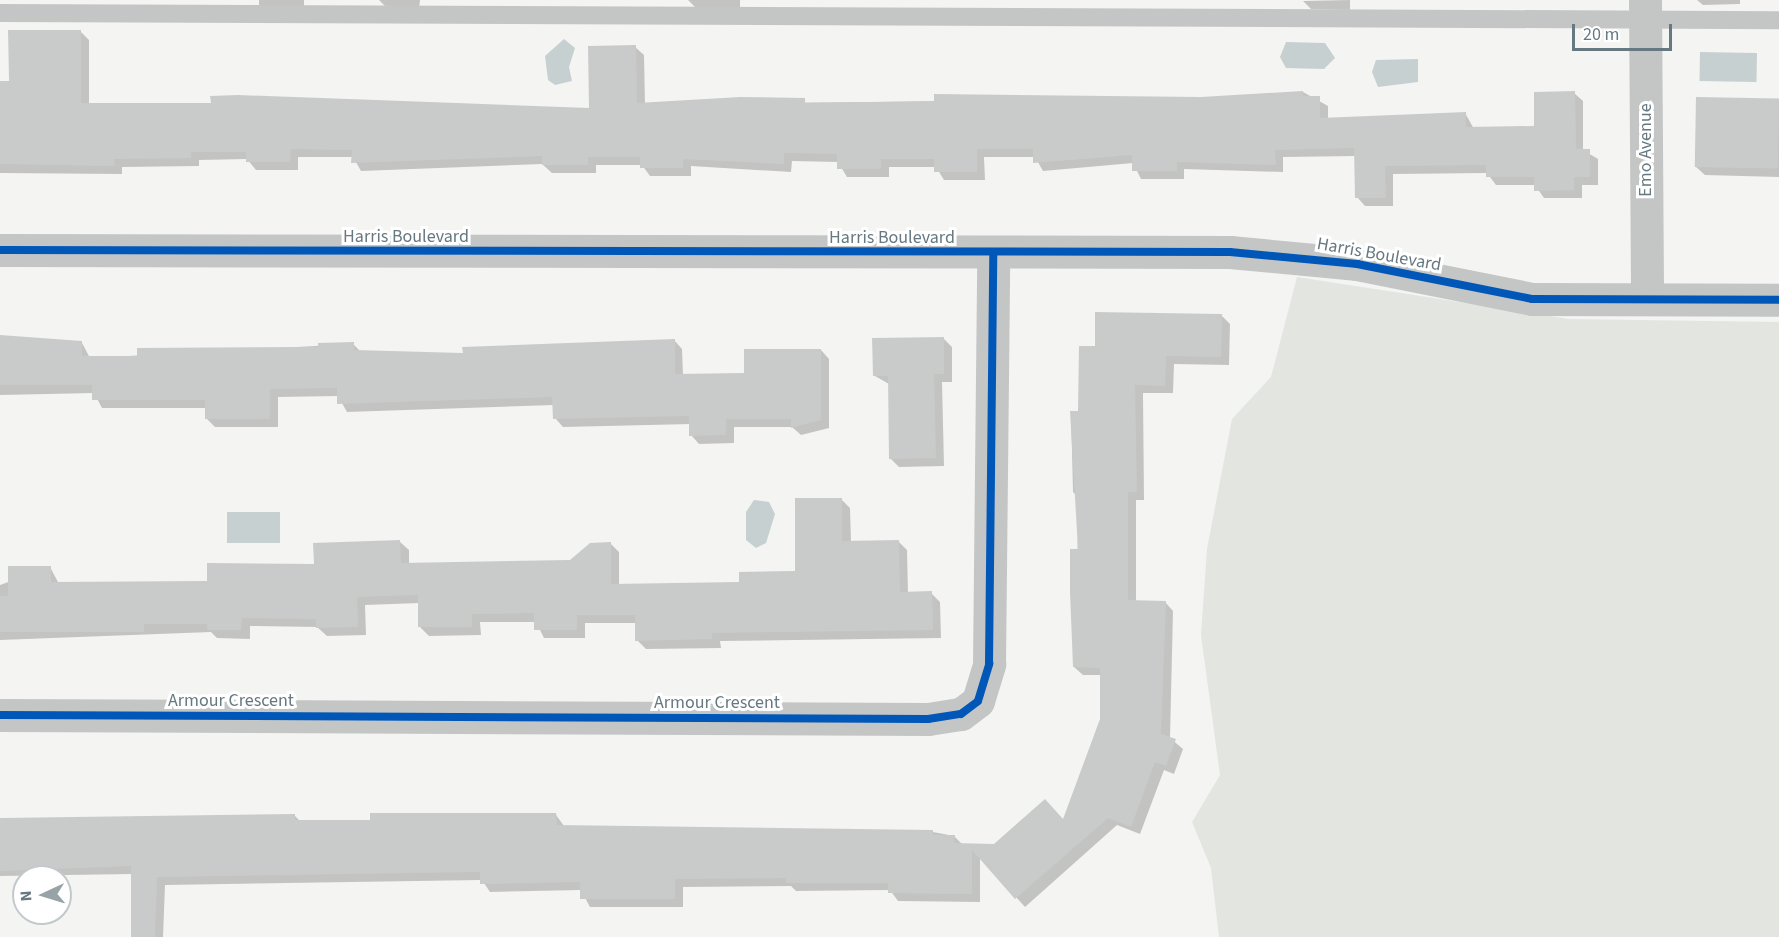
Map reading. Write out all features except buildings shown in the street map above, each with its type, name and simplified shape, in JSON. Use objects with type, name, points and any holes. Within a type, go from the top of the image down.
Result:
[{"type":"street","name":"Emo Avenue","points":[[1645,9],[1647,299]]},
{"type":"street","name":"Harris Boulevard","points":[[0,250],[1295,255],[1411,273],[1501,296],[1779,300]]},
{"type":"street","name":"Armour Crescent","points":[[0,715],[928,719],[961,714],[983,692],[991,644],[993,254]]},
{"type":"lane","points":[[0,13],[1645,9],[1779,20]]},
{"type":"shaded area","points":[[564,39],[575,48],[569,67],[572,81],[555,85],[548,80],[545,56]]},
{"type":"shaded area","points":[[1286,42],[1325,43],[1335,58],[1324,69],[1286,68],[1280,57]]},
{"type":"shaded area","points":[[1700,52],[1757,53],[1756,82],[1699,81]]},
{"type":"shaded area","points":[[1418,59],[1418,82],[1378,87],[1372,72],[1376,60]]},
{"type":"shaded area","points":[[1297,277],[1569,319],[1779,322],[1779,937],[1219,937],[1211,868],[1192,822],[1220,775],[1201,635],[1207,549],[1232,419],[1271,377]]},
{"type":"shaded area","points":[[754,500],[769,502],[775,514],[766,543],[756,548],[746,540],[746,512]]},
{"type":"shaded area","points":[[227,512],[280,512],[280,543],[227,543]]},
{"type":"cycle path","points":[[0,250],[1230,252],[1357,264],[1532,299],[1779,300]]},
{"type":"cycle path","points":[[0,715],[928,719],[961,714],[978,701],[989,664],[993,254]]}]
